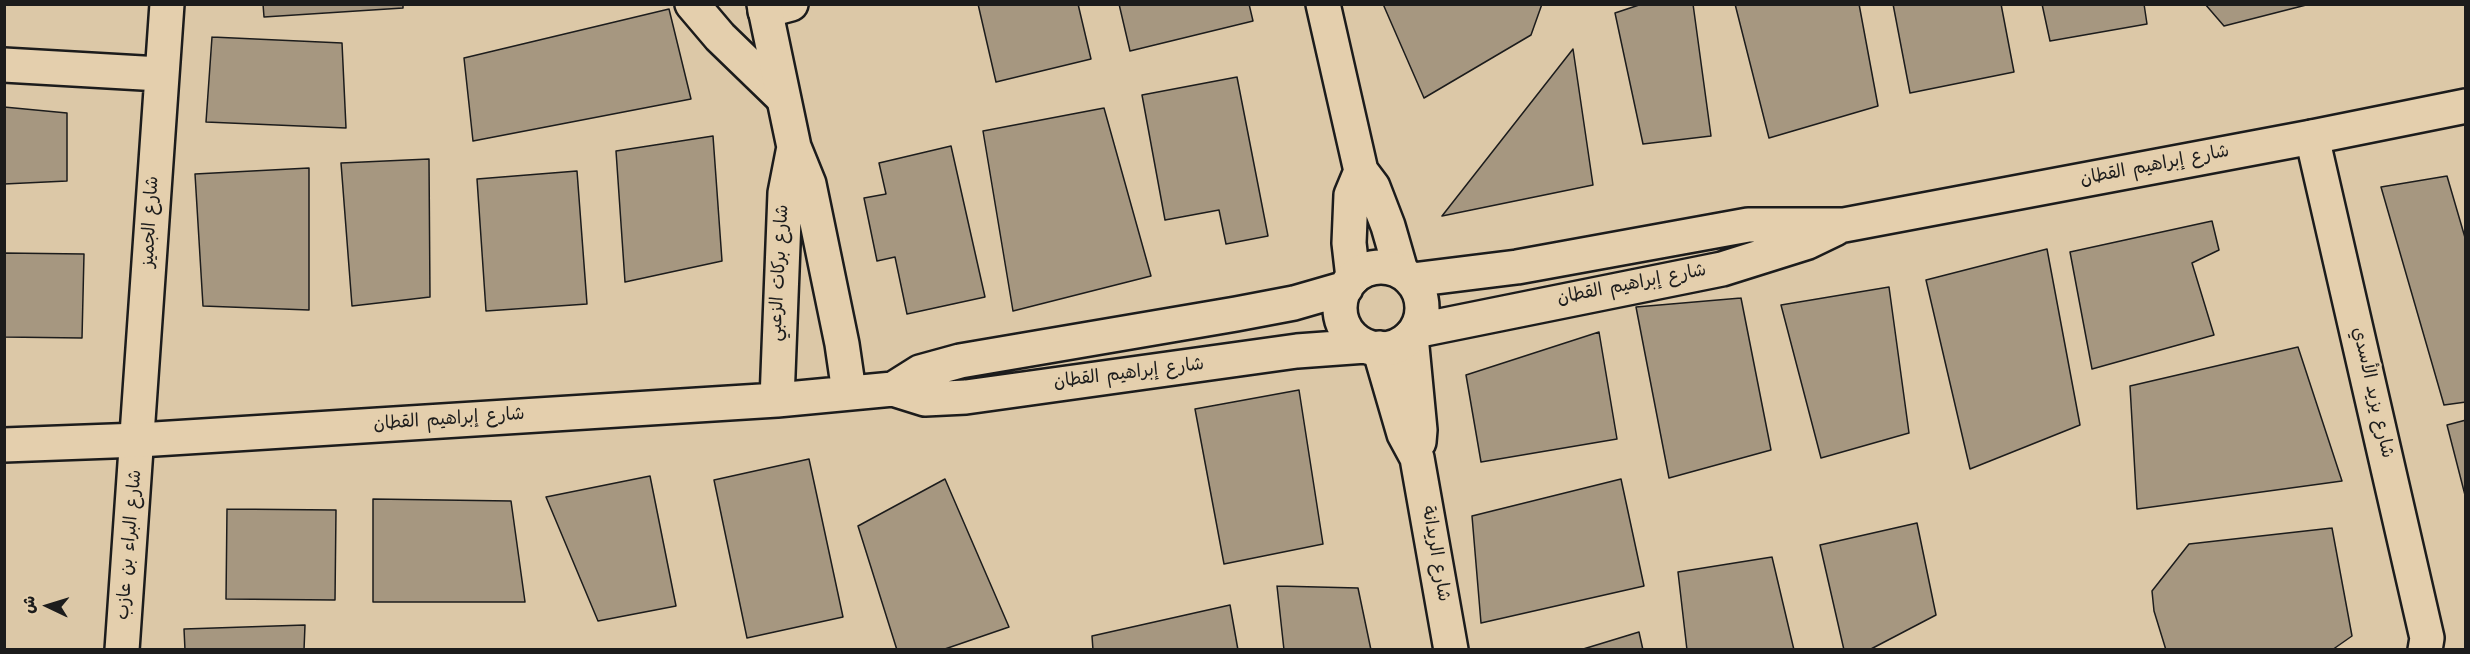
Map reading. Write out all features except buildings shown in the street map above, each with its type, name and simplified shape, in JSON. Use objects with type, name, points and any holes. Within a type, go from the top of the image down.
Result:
[{"type":"street","name":"شارع الجميز","points":[[139,440],[160,74],[167,4]]},
{"type":"street","points":[[692,4],[720,37],[783,98]]},
{"type":"street","points":[[1323,4],[1360,171],[1373,187],[1406,276],[1419,291],[1422,305],[1421,319],[1413,333],[1391,348],[1372,347],[1346,328],[1341,315],[1349,283],[1351,195],[1360,171]]},
{"type":"street","name":"شارع بركات الزعبي","points":[[773,7],[783,98],[794,147],[809,184],[842,344],[849,392]]},
{"type":"street","points":[[4,65],[160,74]]},
{"type":"street","name":"شارع إبراهيم القطان","points":[[1406,276],[1517,267],[1748,225],[1844,225],[2466,106]]},
{"type":"street","name":"شارع يزيد الأسدي","points":[[2312,137],[2427,638],[2426,650]]},
{"type":"street","name":"شارع بركات الزعبي","points":[[777,400],[785,193],[794,147]]},
{"type":"street","name":"شارع إبراهيم القطان","points":[[1413,333],[1722,269],[1808,242],[1844,225]]},
{"type":"street","points":[[1349,283],[1364,270],[1376,267],[1389,267],[1406,276]]},
{"type":"street","name":"شارع إبراهيم القطان","points":[[893,389],[920,372],[960,361],[1294,303],[1349,283]]},
{"type":"street","name":"شارع الريدانة","points":[[1413,333],[1420,430],[1417,458],[1451,650]]},
{"type":"street","name":"شارع إبراهيم القطان","points":[[4,445],[139,440],[777,400],[893,389],[924,399],[966,397],[1297,351],[1372,347]]},
{"type":"street","name":"شارع الريدانة","points":[[1372,347],[1404,434],[1417,458]]},
{"type":"street","name":"شارع البراء بن عازب","points":[[122,650],[139,440]]}]
